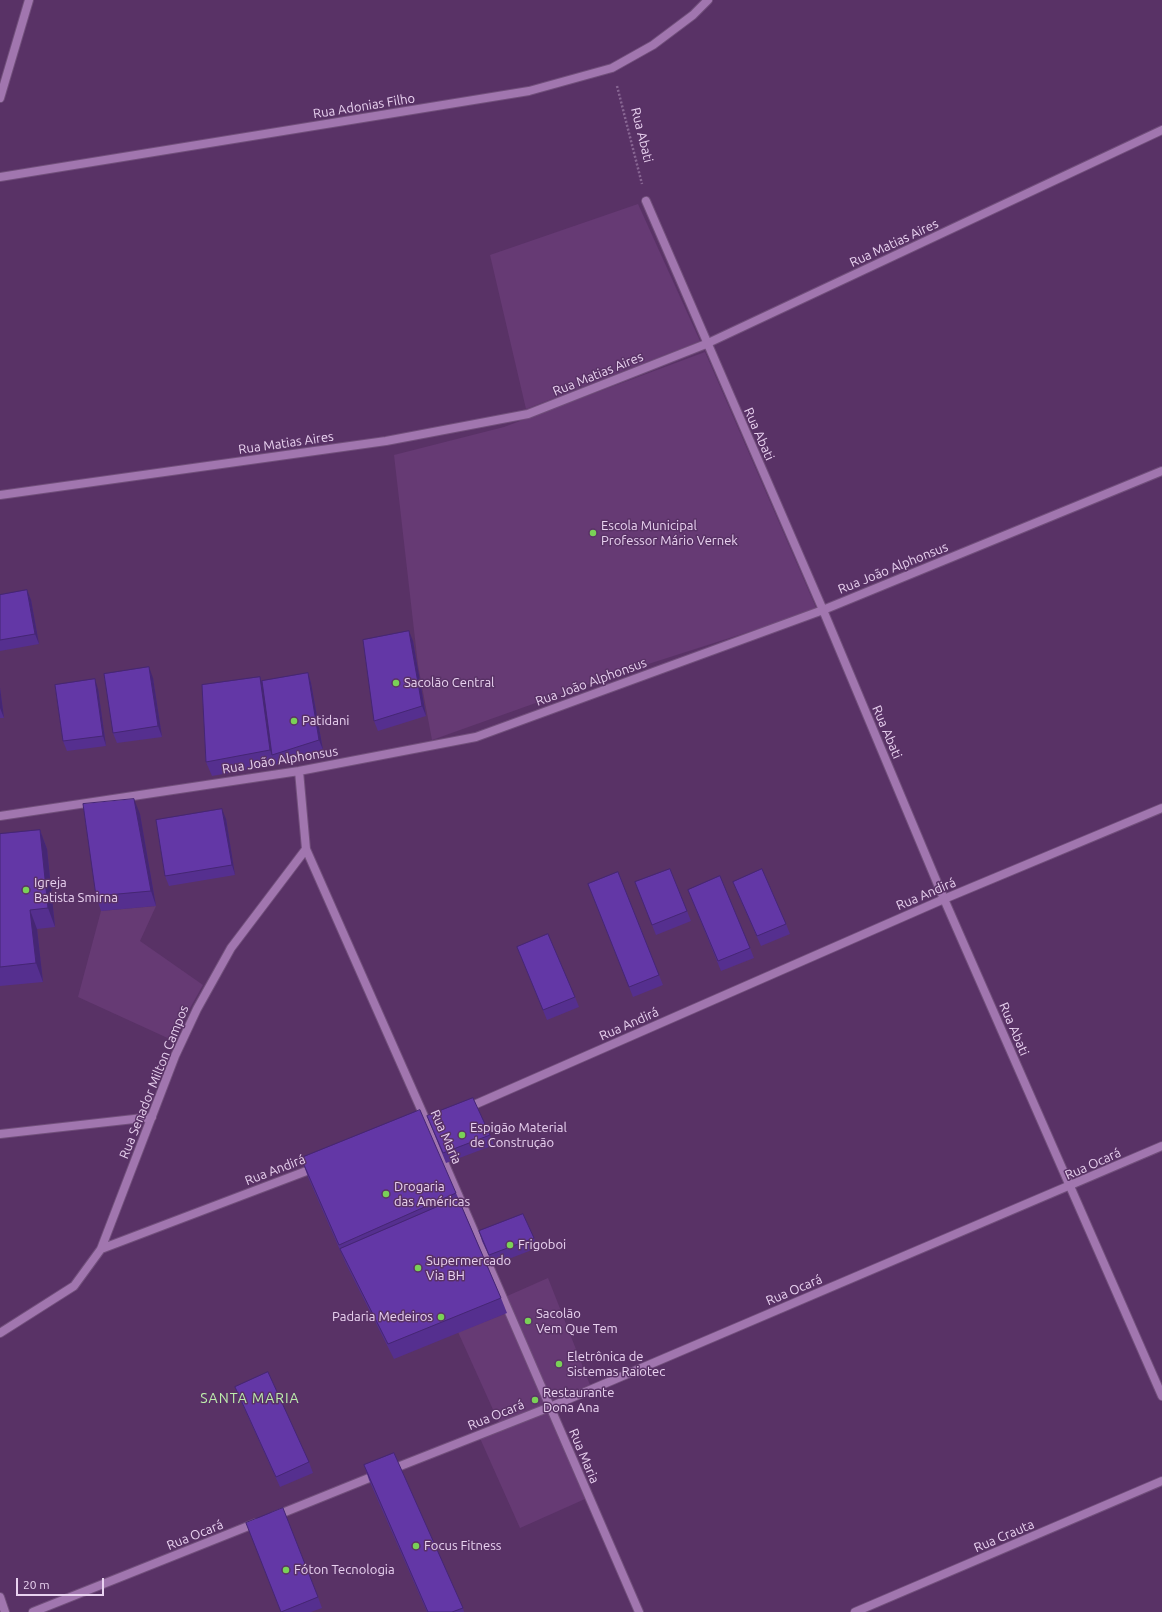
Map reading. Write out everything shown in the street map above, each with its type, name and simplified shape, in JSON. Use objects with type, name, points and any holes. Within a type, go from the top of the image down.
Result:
[{"type":"street","points":[[0,98],[29,0]]},
{"type":"street","name":"Rua Adonias Filho","points":[[0,177],[529,91],[612,68],[654,45],[693,15],[708,0]]},
{"type":"street","name":"Rua Matias Aires","points":[[0,495],[386,441],[528,414],[706,344],[1162,130]]},
{"type":"street","name":"Rua Abati","points":[[646,201],[706,344],[823,610],[944,899],[1162,1396]]},
{"type":"street","name":"Rua João Alphonsus","points":[[0,816],[299,771],[476,737],[823,610],[1162,471]]},
{"type":"street","points":[[299,771],[306,848]]},
{"type":"street","name":"Rua Andirá","points":[[457,1113],[944,899],[1162,808]]},
{"type":"street","name":"Rua Senador Milton Campos","points":[[0,1333],[74,1286],[101,1249],[175,1056],[196,1008],[231,948],[306,848]]},
{"type":"street","name":"Rua Maria","points":[[306,848],[639,1612]]},
{"type":"street","points":[[0,1134],[152,1117]]},
{"type":"street","name":"Rua Ocará","points":[[33,1612],[550,1406],[1070,1187],[1162,1146]]},
{"type":"street","name":"Rua Andirá","points":[[101,1249],[324,1165]]},
{"type":"street","name":"Rua Crauta","points":[[855,1612],[1162,1481]]},
{"type":"street","points":[[0,1597],[5,1612]]},
{"type":"path","name":"Rua Abati","points":[[612,68],[646,201]]},
{"type":"shaded area","points":[[638,204],[700,341],[526,409],[490,255]]},
{"type":"shaded area","name":"Escola Municipal Professor Mário Vernek","points":[[705,352],[817,610],[617,674],[432,740],[418,665],[394,455],[504,427]]},
{"type":"shaded area","points":[[156,906],[140,941],[203,985],[172,1040],[78,997],[101,911]]},
{"type":"shaded area","points":[[548,1278],[590,1385],[550,1407],[505,1297]]},
{"type":"shaded area","points":[[507,1313],[546,1406],[500,1425],[458,1332]]},
{"type":"shaded area","points":[[548,1410],[585,1499],[520,1528],[479,1436]]},
{"type":"building","points":[[27,590],[35,634],[0,640],[0,595]]},
{"type":"building","name":"Sacolão Central","points":[[409,631],[422,706],[374,721],[363,640]]},
{"type":"building","points":[[149,667],[158,726],[113,733],[104,674]]},
{"type":"building","name":"Patidani","points":[[308,673],[319,740],[272,755],[262,681]]},
{"type":"building","points":[[260,677],[270,750],[206,762],[202,685]]},
{"type":"building","points":[[95,679],[103,736],[63,741],[55,685]]},
{"type":"building","points":[[134,799],[151,891],[96,896],[83,804]]},
{"type":"building","points":[[222,809],[232,865],[165,876],[156,820]]},
{"type":"building","name":"Igreja Batista Smirna","points":[[40,830],[48,908],[30,910],[36,963],[0,967],[0,834]]},
{"type":"building","points":[[670,869],[687,911],[652,925],[635,882]]},
{"type":"building","points":[[762,869],[786,924],[757,936],[733,882]]},
{"type":"building","points":[[618,872],[659,975],[629,987],[588,884]]},
{"type":"building","points":[[720,876],[750,948],[718,961],[688,890]]},
{"type":"building","points":[[548,934],[575,997],[543,1010],[517,947]]},
{"type":"building","name":"Espigão Material de Construção","points":[[473,1098],[490,1135],[443,1153],[427,1116]]},
{"type":"building","name":"Drogaria das Américas","points":[[420,1110],[456,1193],[339,1245],[301,1158]]},
{"type":"building","points":[[458,1198],[501,1298],[388,1344],[340,1249]]},
{"type":"building","points":[[523,1214],[534,1238],[489,1255],[479,1231]]},
{"type":"building","points":[[268,1372],[309,1462],[276,1477],[235,1387]]},
{"type":"building","name":"Focus Fitness","points":[[394,1453],[463,1608],[452,1612],[428,1612],[364,1465]]},
{"type":"building","name":"Fóton Tecnologia","points":[[283,1508],[318,1597],[281,1612],[246,1523]]},
{"type":"place","name":"Escola Municipal Professor Mário Vernek","points":[[593,533]]},
{"type":"place","name":"Sacolão Central","points":[[396,683]]},
{"type":"place","name":"Patidani","points":[[294,721]]},
{"type":"place","name":"Igreja Batista Smirna","points":[[26,890]]},
{"type":"place","name":"Espigão Material de Construção","points":[[462,1135]]},
{"type":"place","name":"Drogaria das Américas","points":[[386,1194]]},
{"type":"place","name":"Frigoboi","points":[[510,1245]]},
{"type":"place","name":"Supermercado Via BH","points":[[418,1268]]},
{"type":"place","name":"Padaria Medeiros","points":[[441,1317]]},
{"type":"place","name":"Sacolão Vem Que Tem","points":[[528,1321]]},
{"type":"place","name":"Eletrônica de Sistemas Raiotec","points":[[559,1364]]},
{"type":"place","name":"Restaurante Dona Ana","points":[[535,1400]]},
{"type":"place","name":"Focus Fitness","points":[[416,1546]]},
{"type":"place","name":"Fóton Tecnologia","points":[[286,1570]]},
{"type":"district","name":"SANTA MARIA","points":[[250,1398]]}]
